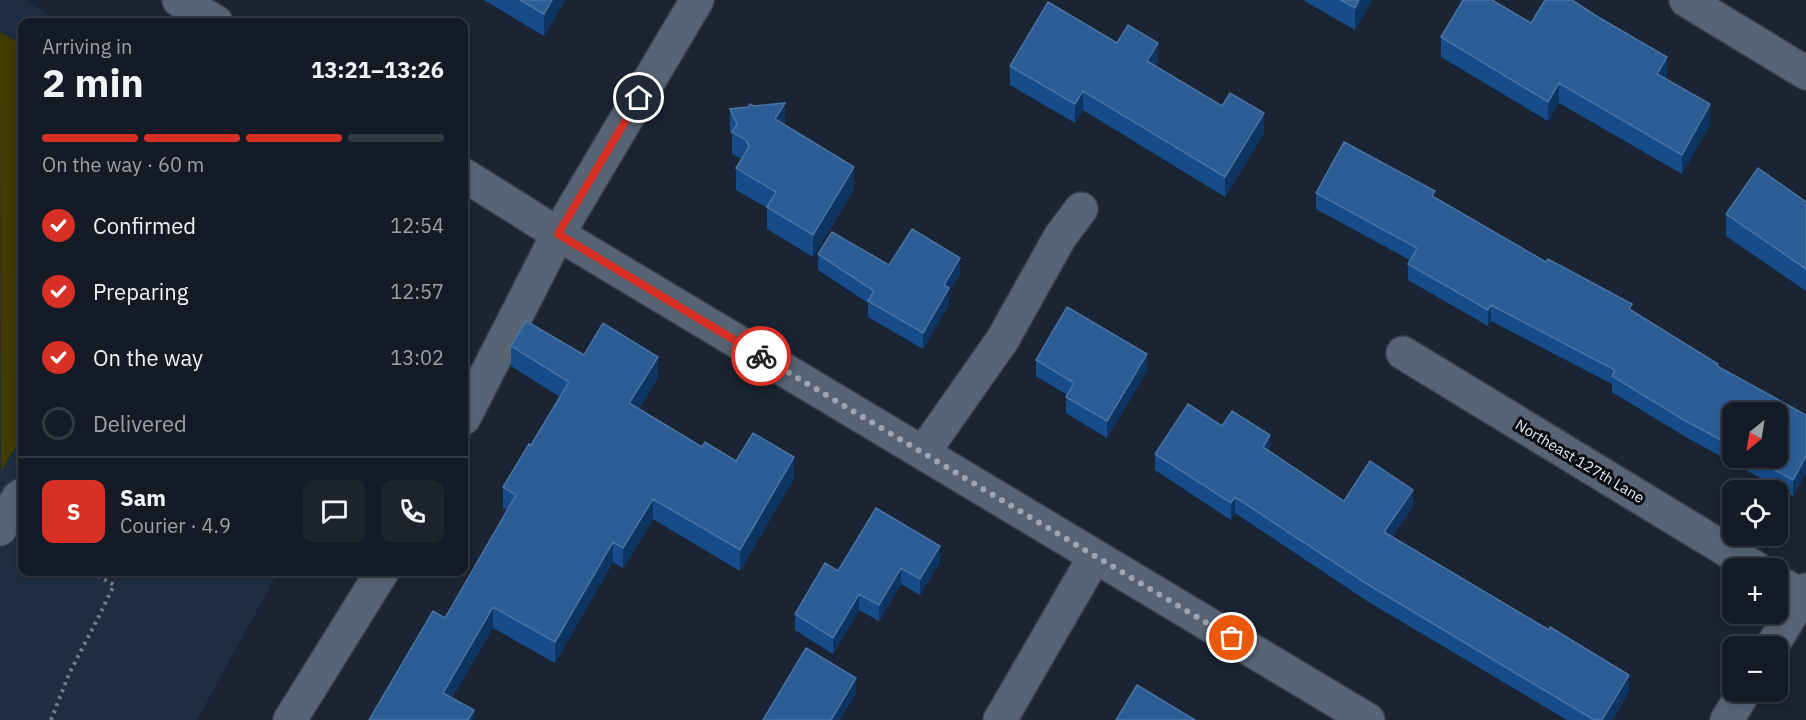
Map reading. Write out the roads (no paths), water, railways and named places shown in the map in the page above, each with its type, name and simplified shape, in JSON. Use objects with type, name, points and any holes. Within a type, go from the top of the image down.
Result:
[{"type":"street","points":[[179,0],[209,18]]},
{"type":"street","points":[[468,410],[558,234],[697,0]]},
{"type":"street","points":[[1686,0],[1806,73]]},
{"type":"street","points":[[468,178],[558,234],[1368,720]]},
{"type":"street","points":[[923,453],[1003,339],[1060,237],[1081,209]]},
{"type":"street","name":"Northeast 127th Lane","points":[[1403,353],[1740,558]]},
{"type":"street","points":[[0,529],[18,498]]},
{"type":"street","points":[[1000,720],[1095,556]]},
{"type":"street","points":[[290,720],[380,576]]},
{"type":"street","points":[[1776,636],[1795,589]]},
{"type":"street","points":[[1727,720],[1738,702]]}]
